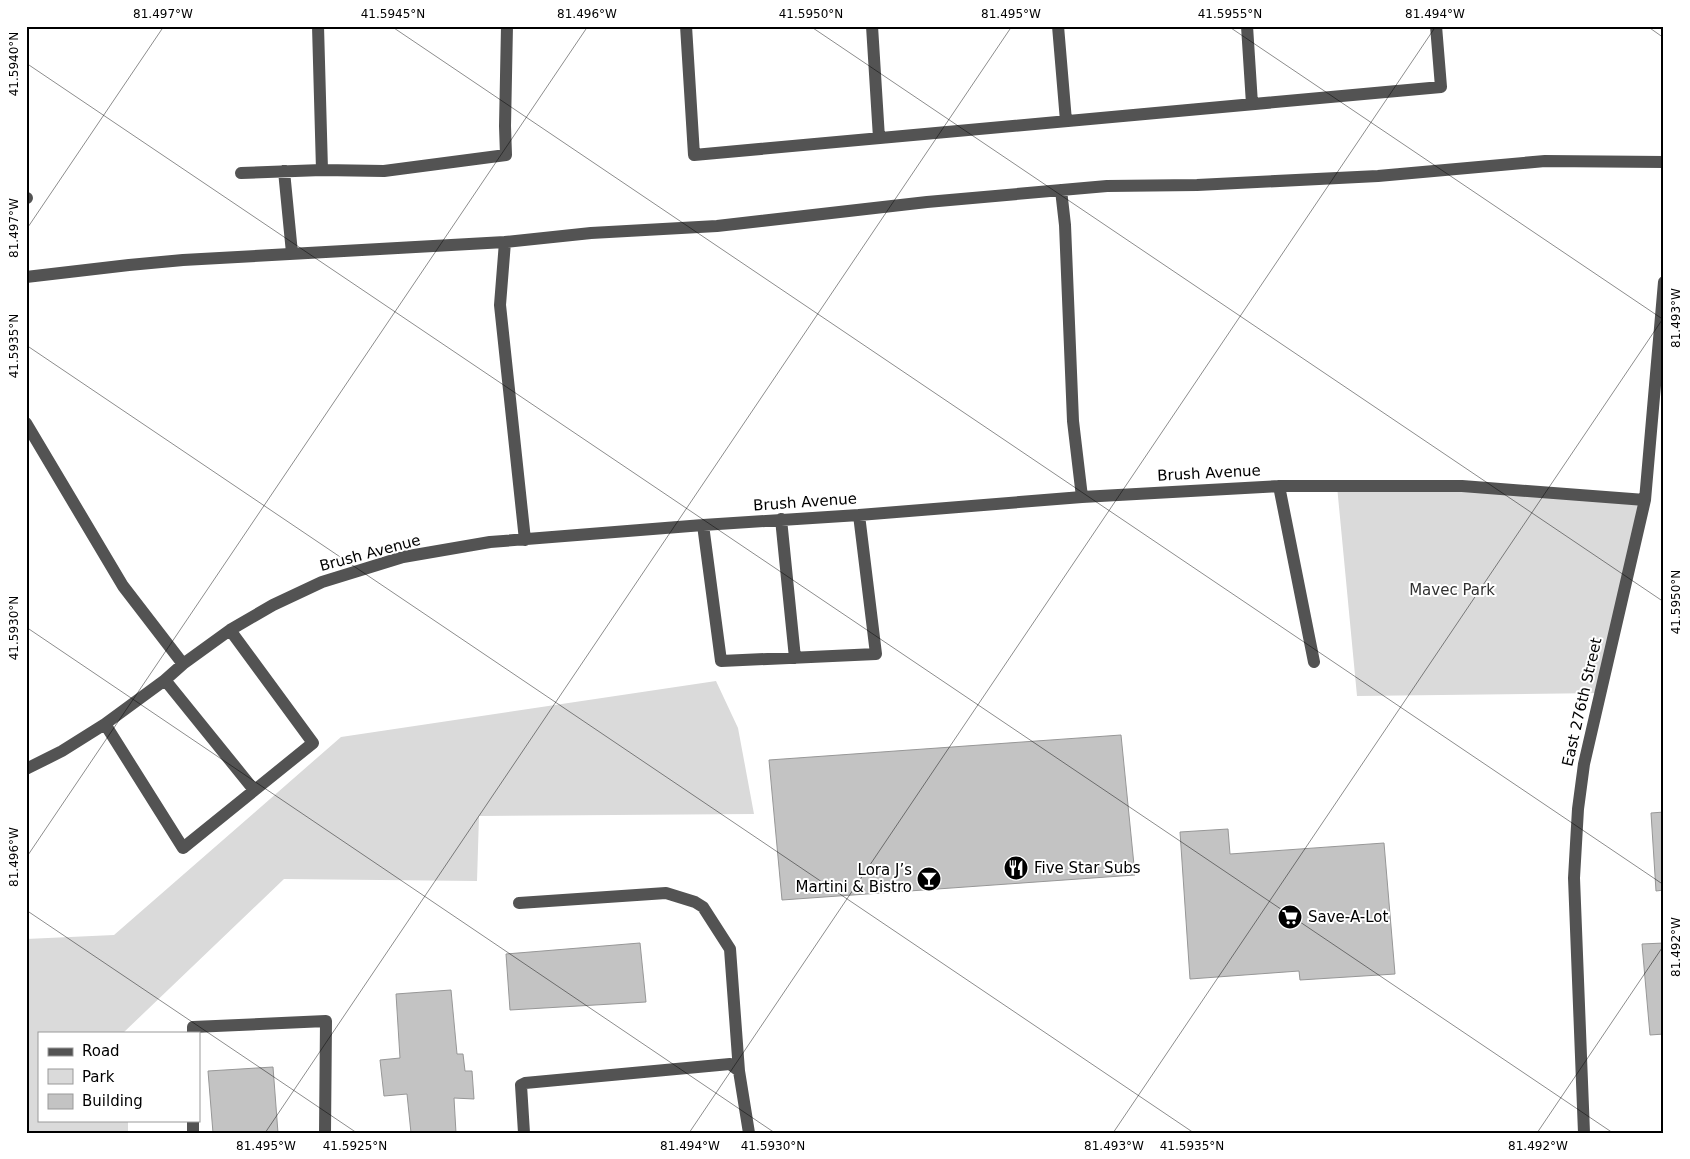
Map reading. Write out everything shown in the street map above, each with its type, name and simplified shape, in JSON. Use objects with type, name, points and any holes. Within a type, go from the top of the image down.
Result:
[{"type":"street","points":[[318,26],[322,170]]},
{"type":"street","points":[[241,173],[322,170],[384,171],[506,155],[507,26]]},
{"type":"street","points":[[686,26],[694,155],[1441,86],[1436,26]]},
{"type":"street","points":[[872,26],[879,138]]},
{"type":"street","points":[[1058,26],[1066,121]]},
{"type":"street","points":[[1247,26],[1252,104]]},
{"type":"street","points":[[26,278],[129,265],[292,253],[505,242],[591,233],[716,226],[927,202],[1107,186],[1197,185],[1378,176],[1545,161],[1664,162]]},
{"type":"street","points":[[284,171],[292,253]]},
{"type":"street","points":[[1062,190],[1066,225],[1073,421],[1082,497]]},
{"type":"street","points":[[505,242],[500,305],[525,540]]},
{"type":"street","name":"East 276th Street","points":[[1584,1133],[1574,878],[1578,809],[1584,764],[1645,500],[1664,282]]},
{"type":"street","points":[[26,423],[123,586],[183,664]]},
{"type":"street","points":[[1279,486],[1314,662]]},
{"type":"street","name":"Brush Avenue","points":[[26,769],[62,751],[105,724],[230,630],[273,605],[322,582],[403,558],[490,542],[704,524],[1082,497],[1279,486],[1462,486],[1645,500]]},
{"type":"street","points":[[704,524],[721,661],[876,654],[860,514]]},
{"type":"street","points":[[781,519],[795,658]]},
{"type":"street","points":[[105,724],[183,848],[313,743],[230,630]]},
{"type":"street","points":[[165,680],[254,790]]},
{"type":"street","points":[[518,903],[666,893],[695,902],[703,907],[730,949],[739,1071],[749,1133]]},
{"type":"street","points":[[193,1032],[193,1027],[326,1021],[325,1133]]},
{"type":"street","points":[[524,1133],[521,1085],[525,1083],[730,1064],[739,1071]]},
{"type":"green space","name":"Mavec Park","points":[[1337,486],[1645,500],[1601,693],[1357,696]]},
{"type":"green space","points":[[716,681],[738,728],[754,814],[479,816],[477,881],[284,879],[124,1032],[38,1032],[38,1122],[128,1122],[128,1133],[26,1133],[26,939],[114,935],[341,737]]},
{"type":"building","points":[[1121,735],[1135,875],[782,900],[769,760]]},
{"type":"building","points":[[1664,812],[1664,890],[1656,891],[1651,813]]},
{"type":"building","points":[[1228,829],[1230,854],[1384,843],[1395,974],[1300,980],[1299,971],[1190,979],[1180,832]]},
{"type":"building","points":[[640,943],[646,1002],[510,1010],[506,954]]},
{"type":"building","points":[[1664,943],[1664,1034],[1650,1035],[1642,944]]},
{"type":"building","points":[[451,990],[457,1054],[463,1054],[465,1071],[472,1071],[474,1099],[454,1098],[456,1133],[411,1133],[407,1094],[384,1096],[380,1060],[400,1058],[396,994]]},
{"type":"building","points":[[273,1067],[278,1133],[213,1133],[208,1071]]},
{"type":"place","name":"Five Star Subs","points":[[1016,868]]},
{"type":"place","name":"Lora J’s Martini & Bistro","points":[[929,879]]},
{"type":"place","name":"Save-A-Lot","points":[[1290,917]]}]
